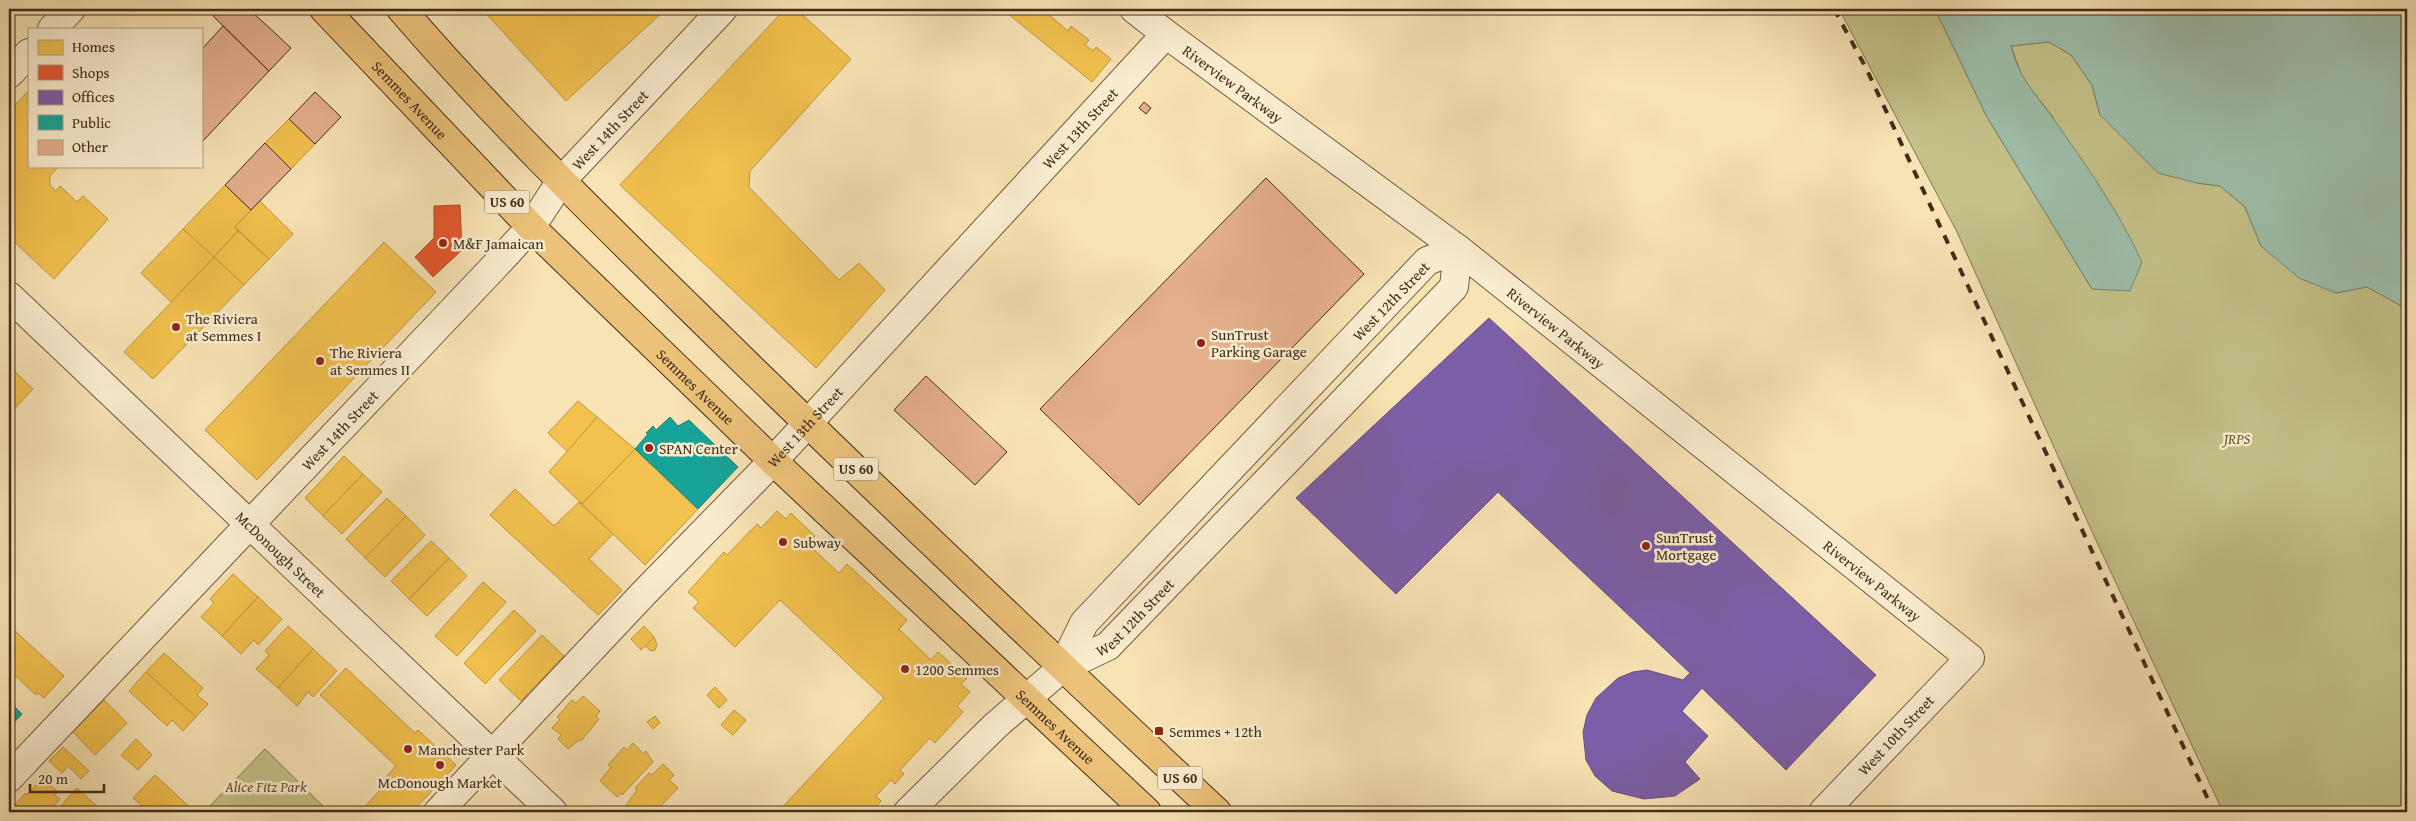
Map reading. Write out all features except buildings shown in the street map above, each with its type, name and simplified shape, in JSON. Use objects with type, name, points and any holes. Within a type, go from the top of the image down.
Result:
[{"type":"main road","name":"Semmes Avenue","points":[[324,9],[532,227],[773,461],[1147,812]]},
{"type":"main road","name":"US 60","points":[[400,9],[441,56],[561,181],[808,424],[1062,668],[1217,812]]},
{"type":"street","points":[[53,28],[71,9]]},
{"type":"street","name":"West 14th Street","points":[[9,778],[532,227],[561,181],[723,9]]},
{"type":"street","name":"Riverview Parkway","points":[[1134,9],[1458,249],[1970,658]]},
{"type":"street","name":"West 13th Street","points":[[438,812],[644,593],[808,424],[1166,34]]},
{"type":"street","points":[[9,74],[28,54]]},
{"type":"street","name":"West 12th Street","points":[[908,812],[995,726],[1062,668],[1108,646],[1454,287],[1458,249],[1427,261],[1084,623],[1062,668]]},
{"type":"street","name":"McDonough Street","points":[[9,296],[554,812]]},
{"type":"street","name":"West 10th Street","points":[[1823,812],[1970,658]]},
{"type":"green space","name":"JRPS","points":[[1839,9],[1935,9],[1987,117],[2092,289],[2053,117],[2023,79],[2011,46],[2049,42],[2071,55],[2092,85],[2100,115],[2197,183],[2220,186],[2245,207],[2261,246],[2336,293],[2367,287],[2407,309],[2407,812],[2223,812],[2094,536],[1957,232]]},
{"type":"green space","name":"Alice Fitz Park","points":[[265,749],[329,812],[204,812]]},
{"type":"shaded area","points":[[1935,9],[2407,9],[2407,309],[2367,287],[2336,293],[2299,278],[2261,246],[2245,207],[2220,186],[2197,183],[2158,173],[2100,115],[2092,85],[2071,55],[2049,42],[2011,46],[2023,76],[2101,188],[2123,224],[2142,262],[2130,291],[2092,289],[1987,117]]},
{"type":"railway","points":[[1834,9],[1866,68],[2214,812]]},
{"type":"place","name":"M&F Jamaican","points":[[443,243]]},
{"type":"place","name":"The Riviera at Semmes I","points":[[176,327]]},
{"type":"place","name":"SunTrust Parking Garage","points":[[1201,343]]},
{"type":"place","name":"The Riviera at Semmes II","points":[[320,361]]},
{"type":"place","name":"SPAN Center","points":[[649,448]]},
{"type":"place","name":"Subway","points":[[783,542]]},
{"type":"place","name":"SunTrust Mortgage","points":[[1646,546]]},
{"type":"place","name":"1200 Semmes","points":[[905,669]]},
{"type":"place","name":"Semmes + 12th","points":[[1159,731]]},
{"type":"place","name":"Manchester Park","points":[[408,749]]},
{"type":"place","name":"McDonough Market","points":[[440,765]]}]
